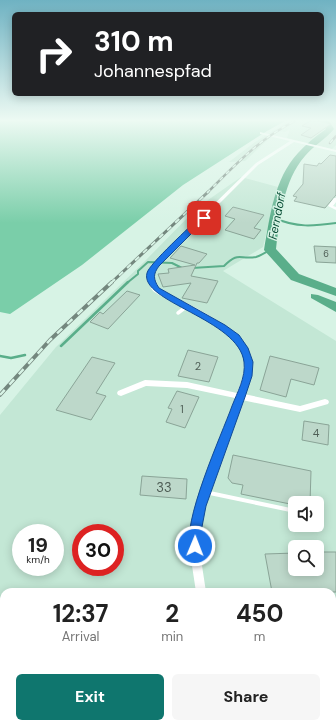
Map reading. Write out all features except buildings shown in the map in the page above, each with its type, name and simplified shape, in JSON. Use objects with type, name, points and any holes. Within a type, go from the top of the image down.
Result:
[{"type":"street","points":[[200,588],[196,559],[195,532],[200,506],[241,397],[248,376],[249,362],[244,348],[236,337],[222,327],[156,290],[150,280],[150,272],[158,262],[257,164],[271,155]]},
{"type":"street","points":[[336,199],[330,206],[336,209]]},
{"type":"street","points":[[121,393],[145,383],[187,385],[300,409],[324,402]]},
{"type":"lane","points":[[178,313],[186,307]]},
{"type":"lane","points":[[205,492],[288,510]]},
{"type":"shaded area","points":[[0,155],[230,155],[183,185],[82,265],[10,314],[0,312]]},
{"type":"shaded area","points":[[238,155],[251,155],[245,161],[229,162]]},
{"type":"shaded area","points":[[241,177],[278,187],[263,247],[223,271],[336,341],[336,588],[0,588],[0,415],[56,347],[145,261],[198,207]]},
{"type":"shaded area","points":[[311,294],[336,302],[336,312],[311,298]]},
{"type":"waterway","name":"Ferndorf","points":[[301,155],[289,173],[280,194],[270,250],[295,277],[336,292]]},
{"type":"waterway","points":[[275,218],[298,225],[336,223]]},
{"type":"waterway","points":[[192,268],[224,266],[236,257],[256,257],[270,250]]},
{"type":"waterway","points":[[127,283],[138,274],[138,271],[148,262],[172,263],[182,268]]},
{"type":"waterway","points":[[61,346],[128,282]]},
{"type":"waterway","points":[[0,356],[11,358],[25,355]]},
{"type":"railway","points":[[208,192],[246,155]]},
{"type":"railway","points":[[111,283],[208,192]]},
{"type":"railway","points":[[0,395],[50,340],[112,282]]},
{"type":"route","points":[[195,546],[195,532],[200,506],[241,397],[248,376],[249,362],[244,348],[236,337],[222,327],[156,290],[150,280],[150,272],[156,264],[204,218]]}]
